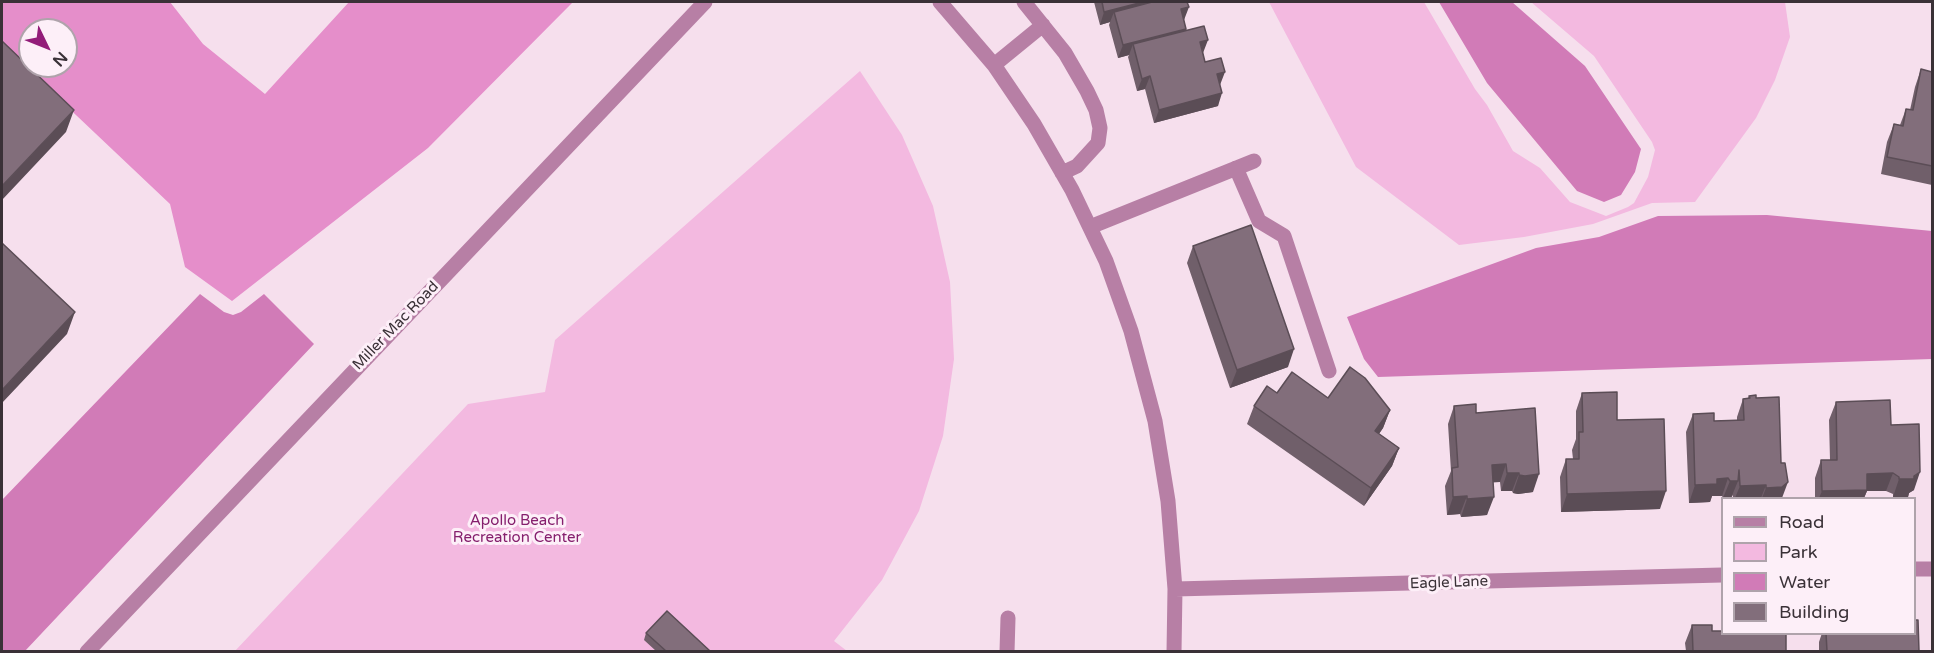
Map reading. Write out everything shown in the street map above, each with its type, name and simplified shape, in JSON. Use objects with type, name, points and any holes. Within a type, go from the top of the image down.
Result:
[{"type":"street","name":"Miller Mac Road","points":[[87,651],[705,2]]},
{"type":"street","points":[[940,2],[994,65],[1034,124],[1062,173],[1106,261],[1131,331],[1155,421],[1168,501],[1175,589],[1174,651]]},
{"type":"street","points":[[1024,2],[1065,53],[1088,91],[1100,128],[1098,142],[1088,155],[1077,166],[1062,173]]},
{"type":"street","points":[[994,65],[1043,25]]},
{"type":"street","points":[[1090,227],[1254,161]]},
{"type":"street","points":[[1236,168],[1259,221],[1284,236],[1329,371]]},
{"type":"street","points":[[1916,570],[1932,569]]},
{"type":"street","name":"Eagle Lane","points":[[1175,589],[1721,575]]},
{"type":"street","points":[[1006,651],[1008,618]]},
{"type":"green space","points":[[1269,2],[1424,2],[1513,151],[1540,168],[1570,202],[1606,216],[1634,203],[1648,177],[1655,150],[1652,142],[1594,56],[1531,2],[1785,2],[1790,37],[1775,80],[1756,118],[1695,202],[1652,203],[1593,224],[1524,237],[1459,245],[1356,167]]},
{"type":"green space","name":"Apollo Beach Recreation Center","points":[[860,71],[902,135],[933,206],[950,282],[954,359],[943,436],[919,511],[882,580],[834,641],[847,651],[234,652],[468,404],[545,392],[555,340]]},
{"type":"shaded area","points":[[2,2],[170,2],[203,44],[265,94],[349,2],[573,2],[428,148],[232,301],[185,267],[170,204],[37,78],[78,78],[78,18],[18,18],[18,60],[2,45]]},
{"type":"water","points":[[1439,2],[1512,2],[1585,66],[1641,149],[1635,172],[1621,195],[1604,202],[1577,191],[1487,83]]},
{"type":"water","points":[[1767,215],[1932,231],[1932,359],[1378,377],[1364,359],[1347,317],[1536,248],[1599,237],[1658,216]]},
{"type":"water","points":[[200,294],[224,312],[233,315],[241,312],[264,294],[314,344],[25,651],[2,651],[2,500]]},
{"type":"building","points":[[1102,2],[1143,2],[1104,12]]},
{"type":"building","points":[[1152,2],[1187,2],[1189,7],[1181,9],[1186,29],[1123,45],[1114,12]]},
{"type":"building","points":[[1204,26],[1208,40],[1200,42],[1205,62],[1221,58],[1225,72],[1217,74],[1222,93],[1159,110],[1150,76],[1142,79],[1133,44]]},
{"type":"building","points":[[2,41],[18,56],[18,78],[41,78],[74,110],[2,186]]},
{"type":"building","points":[[1921,69],[1932,72],[1932,166],[1887,157],[1894,124],[1903,126],[1906,109],[1913,110]]},
{"type":"building","points":[[1251,225],[1294,349],[1237,370],[1193,246]]},
{"type":"building","points":[[2,243],[75,312],[2,390]]},
{"type":"building","points":[[1350,367],[1365,378],[1390,410],[1375,431],[1399,448],[1371,488],[1254,406],[1267,386],[1277,393],[1292,372],[1328,398]]},
{"type":"building","points":[[1617,392],[1617,420],[1664,419],[1666,491],[1567,494],[1566,459],[1579,459],[1579,432],[1583,432],[1582,393]]},
{"type":"building","points":[[1756,395],[1756,398],[1779,397],[1781,463],[1785,463],[1788,482],[1782,487],[1740,486],[1739,470],[1738,481],[1730,481],[1728,478],[1717,479],[1717,484],[1695,485],[1693,414],[1714,413],[1714,421],[1744,420],[1743,399]]},
{"type":"building","points":[[1890,400],[1891,425],[1919,424],[1920,472],[1914,476],[1914,479],[1899,479],[1893,473],[1867,474],[1867,490],[1822,491],[1821,460],[1837,460],[1836,402]]},
{"type":"building","points":[[1476,404],[1476,413],[1535,408],[1539,474],[1525,476],[1519,473],[1507,473],[1506,464],[1492,465],[1494,497],[1467,499],[1467,496],[1453,497],[1452,468],[1458,467],[1454,406]]},
{"type":"building","points":[[667,611],[710,651],[666,651],[646,633]]},
{"type":"building","points":[[1916,620],[1918,620],[1919,651],[1827,651],[1826,635],[1916,635]]},
{"type":"building","points":[[1692,625],[1712,625],[1712,631],[1721,631],[1721,635],[1786,635],[1786,651],[1693,651]]}]
